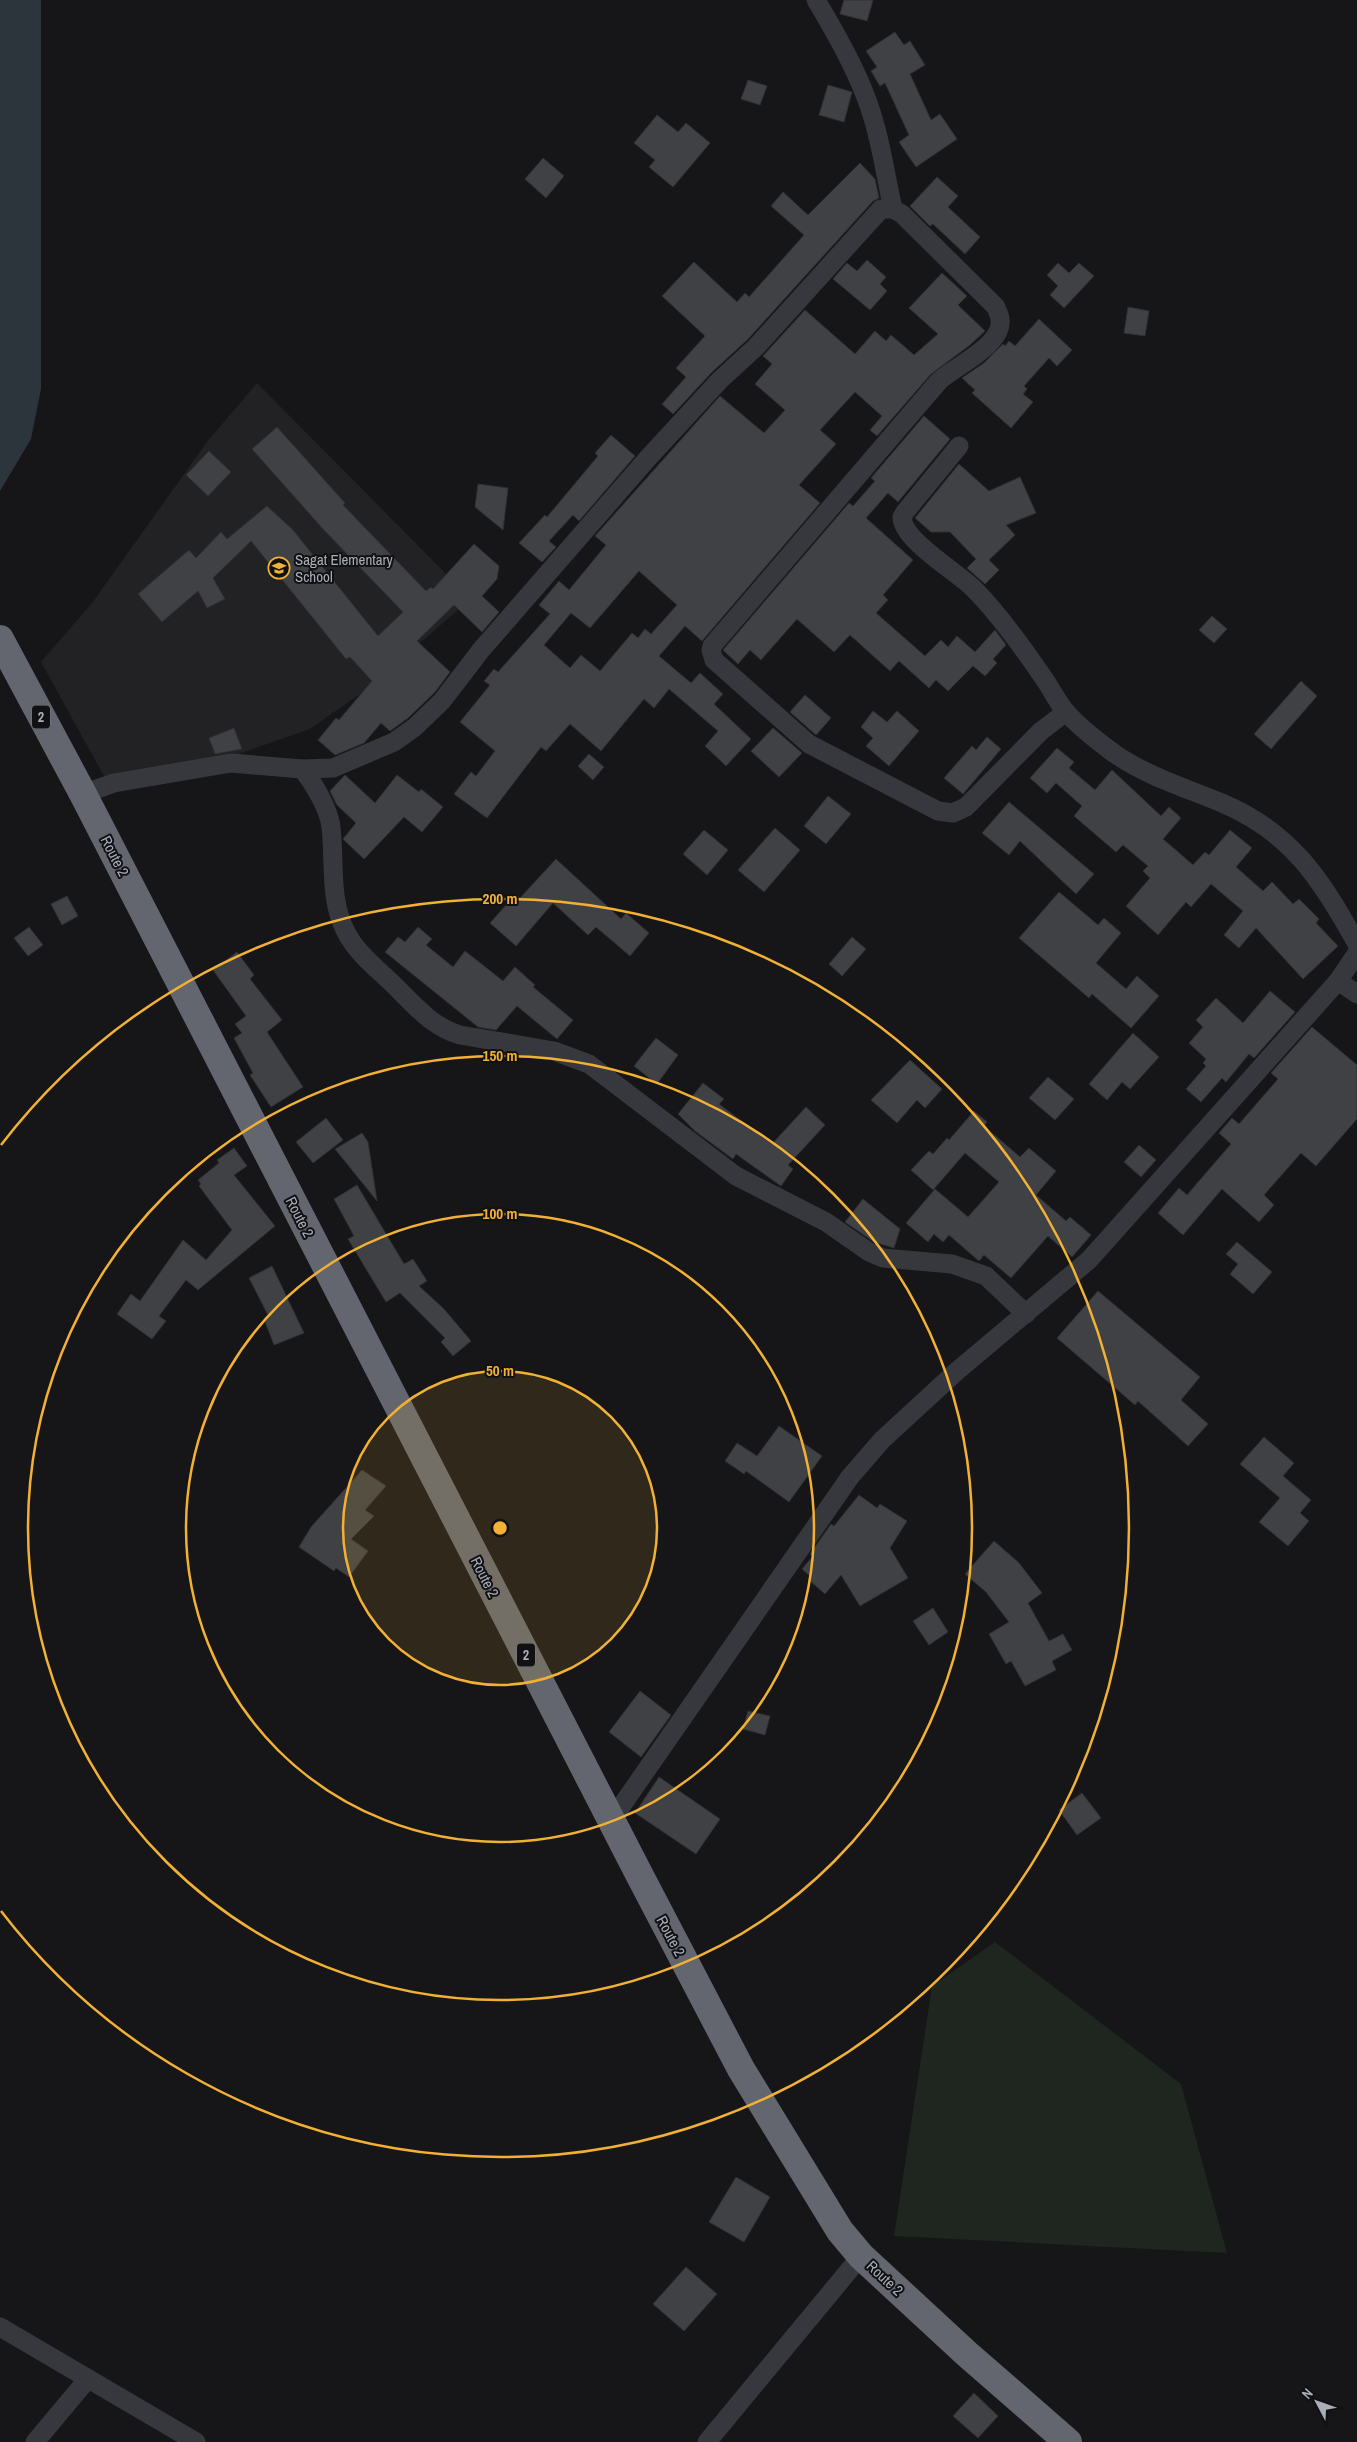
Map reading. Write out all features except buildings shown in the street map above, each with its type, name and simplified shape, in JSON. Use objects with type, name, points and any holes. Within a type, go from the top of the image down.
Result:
[{"type":"highway","name":"Route 2","points":[[0,639],[83,794],[611,1821],[741,2069],[840,2230],[861,2256],[966,2354],[1068,2442]]},
{"type":"street","points":[[816,0],[835,31],[866,100],[877,133],[893,209]]},
{"type":"street","points":[[83,794],[114,782],[232,763],[302,769],[333,768],[394,742],[415,727],[442,701],[481,650],[679,424],[720,380],[756,347],[878,210],[893,209],[902,214],[996,308],[1000,318],[1000,327],[988,345],[976,356],[952,369],[925,396],[716,641],[711,653],[714,660],[808,744],[908,797],[944,813],[959,812],[966,807],[1041,731],[1066,712]]},
{"type":"street","points":[[959,446],[905,512],[902,523],[909,534],[972,587],[990,607],[1045,680],[1066,712],[1116,754],[1157,777],[1223,804],[1260,822],[1298,853],[1331,896],[1357,944]]},
{"type":"street","points":[[302,769],[312,781],[331,824],[337,906],[345,932],[357,948],[431,1022],[446,1031],[460,1035],[554,1051],[589,1064],[736,1176],[826,1222],[869,1252],[883,1258],[952,1264],[986,1276],[1026,1314]]},
{"type":"street","points":[[611,1821],[850,1477],[882,1440],[957,1371],[1089,1260],[1338,981],[1357,954]]},
{"type":"street","points":[[1338,981],[1357,994]]},
{"type":"street","points":[[707,2442],[861,2256]]},
{"type":"street","points":[[0,2327],[57,2359],[87,2380],[196,2442]]},
{"type":"street","points":[[35,2442],[87,2380]]},
{"type":"shaded area","points":[[0,0],[41,0],[41,389],[31,439],[0,491]]},
{"type":"shaded area","name":"Sagat Elementary School","points":[[257,383],[469,597],[459,609],[370,687],[310,729],[230,757],[168,770],[104,776],[41,662],[92,603],[207,442]]},
{"type":"shaded area","points":[[995,1942],[1181,2084],[1227,2253],[894,2236],[932,1986]]},
{"type":"place","name":"Sagat Elementary School","points":[[279,568]]}]
